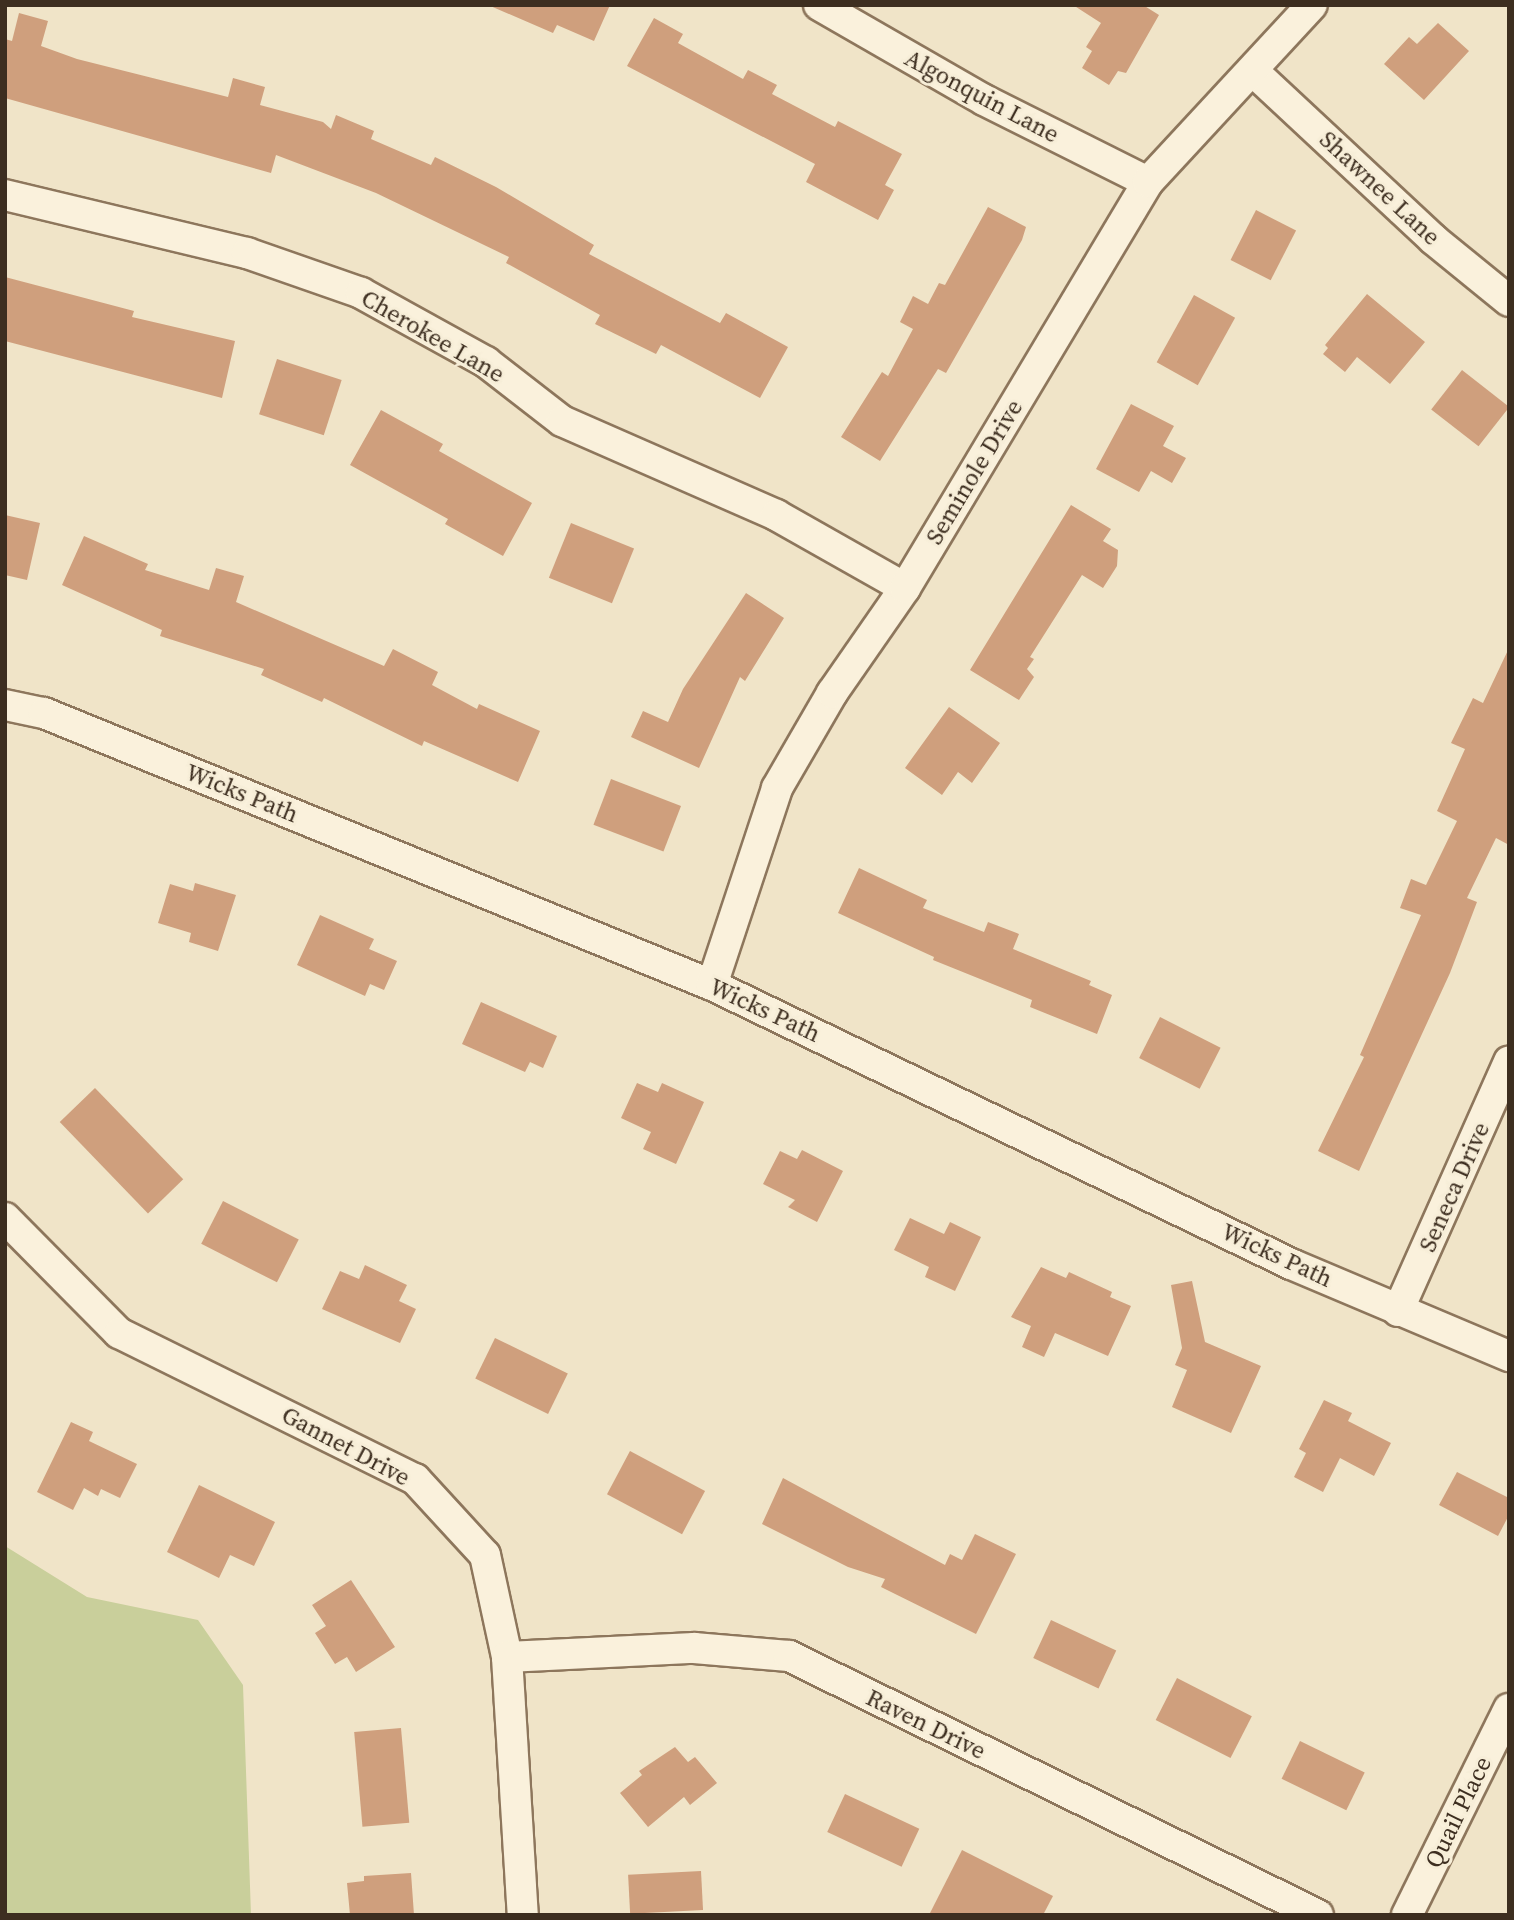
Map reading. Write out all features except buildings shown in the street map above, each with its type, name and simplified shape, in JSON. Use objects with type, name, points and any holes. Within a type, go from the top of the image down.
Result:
[{"type":"street","name":"Algonquin Lane","points":[[819,5],[984,100],[1148,182]]},
{"type":"street","name":"Seminole Drive","points":[[712,985],[777,788],[832,693],[905,588],[1148,182],[1254,72],[1312,5]]},
{"type":"street","name":"Shawnee Lane","points":[[1254,72],[1433,239],[1509,301]]},
{"type":"street","name":"Cherokee Lane","points":[[5,195],[247,253],[361,293],[486,362],[562,422],[776,515],[905,588]]},
{"type":"street","name":"Wicks Path","points":[[5,705],[44,713],[712,985],[1398,1311],[1509,1356]]},
{"type":"street","name":"Seneca Drive","points":[[1398,1311],[1509,1062]]},
{"type":"street","name":"Gannet Drive","points":[[5,1218],[119,1333],[415,1479],[485,1555],[507,1657],[523,1915]]},
{"type":"street","name":"Raven Drive","points":[[507,1657],[694,1648],[789,1656],[1318,1915]]},
{"type":"street","name":"Quail Place","points":[[1406,1915],[1509,1709]]},
{"type":"green space","points":[[5,1546],[87,1597],[198,1620],[243,1685],[251,1915],[5,1915]]}]
